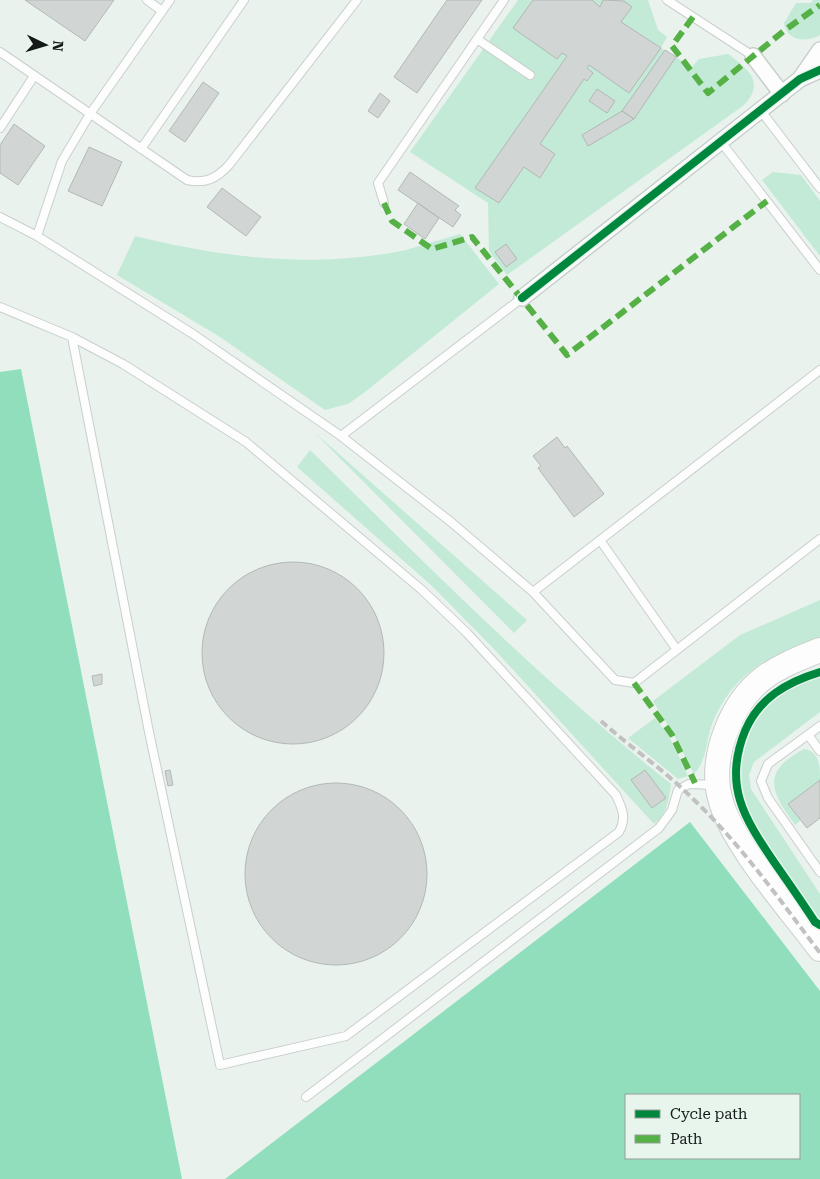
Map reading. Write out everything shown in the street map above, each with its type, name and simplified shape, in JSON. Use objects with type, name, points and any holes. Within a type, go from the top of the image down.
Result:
[{"type":"main road","points":[[820,650],[780,666],[761,678],[741,701],[721,744],[718,785],[723,810],[741,843],[820,949]]},
{"type":"street","points":[[800,79],[820,50]]},
{"type":"street","points":[[753,56],[782,94]]},
{"type":"street","points":[[522,298],[800,79],[820,70]]},
{"type":"lane","points":[[147,0],[162,11]]},
{"type":"lane","points":[[37,236],[62,161],[90,114],[170,0]]},
{"type":"lane","points":[[141,149],[244,0]]},
{"type":"lane","points":[[0,52],[187,180],[208,181],[220,175],[356,0]]},
{"type":"lane","points":[[384,203],[378,183],[504,0]]},
{"type":"lane","points":[[667,0],[753,56]]},
{"type":"lane","points":[[477,39],[530,75]]},
{"type":"lane","points":[[0,128],[34,76]]},
{"type":"lane","points":[[761,111],[820,188]]},
{"type":"lane","points":[[721,142],[820,270]]},
{"type":"lane","points":[[0,217],[37,236],[192,334],[341,436],[451,522],[533,592],[615,680],[634,683],[820,539]]},
{"type":"lane","points":[[341,436],[522,298]]},
{"type":"lane","points":[[0,307],[72,337],[123,364],[246,442],[388,560],[467,632],[616,794],[621,804],[624,815],[623,825],[619,832],[346,1036],[220,1065],[149,732],[72,337]]},
{"type":"lane","points":[[533,592],[820,370]]},
{"type":"lane","points":[[600,540],[677,650]]},
{"type":"lane","points":[[820,726],[768,764],[761,781],[768,798],[820,872]]},
{"type":"lane","points":[[808,735],[820,750]]},
{"type":"lane","points":[[306,1097],[659,828],[672,810],[678,790],[689,784],[718,785]]},
{"type":"shaded area","points":[[518,0],[648,0],[658,30],[667,37],[661,48],[692,67],[699,59],[728,54],[747,70],[754,82],[750,97],[744,105],[507,275],[489,251],[488,203],[410,152]]},
{"type":"shaded area","points":[[813,0],[820,0],[820,35],[808,39],[793,37],[789,34],[784,23],[796,3],[811,3]]},
{"type":"shaded area","points":[[773,172],[801,175],[820,201],[820,256],[762,180]]},
{"type":"shaded area","points":[[460,234],[499,284],[365,392],[348,404],[325,410],[220,337],[117,275],[135,236],[168,244],[236,255],[304,260],[372,256],[406,250]]},
{"type":"shaded area","points":[[21,369],[182,1179],[0,1179],[0,372]]},
{"type":"shaded area","points":[[314,432],[527,620],[514,633]]},
{"type":"shaded area","points":[[310,450],[531,664],[623,745],[671,784],[667,806],[662,816],[654,824],[494,649],[432,586],[297,467]]},
{"type":"shaded area","points":[[820,600],[820,638],[801,644],[768,659],[741,680],[719,708],[711,727],[701,764],[694,774],[674,735],[653,701],[740,635]]},
{"type":"shaded area","points":[[820,675],[820,712],[754,762],[749,775],[751,789],[820,894],[820,919],[752,823],[741,795],[739,774],[745,741],[761,710],[788,687]]},
{"type":"shaded area","points":[[655,718],[669,736],[688,776],[678,779],[628,738]]},
{"type":"shaded area","points":[[804,749],[816,756],[820,780],[788,804],[801,820],[795,825],[779,800],[774,784],[779,768],[787,760]]},
{"type":"shaded area","points":[[690,822],[820,991],[820,1179],[225,1179]]},
{"type":"building","points":[[25,0],[114,0],[85,41]]},
{"type":"building","points":[[447,0],[482,0],[417,93],[394,77]]},
{"type":"building","points":[[533,0],[592,0],[600,7],[603,0],[624,1],[632,7],[621,22],[661,48],[629,93],[589,65],[587,68],[593,73],[587,81],[584,79],[540,144],[555,154],[540,178],[524,167],[499,203],[475,188],[567,56],[562,53],[557,59],[513,28]]},
{"type":"building","points":[[665,50],[676,57],[634,119],[622,111]]},
{"type":"building","points":[[203,82],[219,93],[185,142],[169,131]]},
{"type":"building","points":[[597,89],[615,101],[607,113],[589,101]]},
{"type":"building","points":[[380,93],[390,101],[378,118],[368,111]]},
{"type":"building","points":[[622,111],[634,119],[588,146],[582,135]]},
{"type":"building","points":[[14,124],[45,146],[18,185],[0,173],[0,145]]},
{"type":"building","points":[[89,147],[122,162],[102,206],[68,191]]},
{"type":"building","points":[[410,172],[459,206],[455,210],[461,215],[453,227],[398,190]]},
{"type":"building","points":[[222,188],[261,217],[246,236],[207,207]]},
{"type":"building","points":[[418,203],[439,218],[425,239],[404,224]]},
{"type":"building","points":[[506,244],[517,259],[506,267],[495,252]]},
{"type":"building","points":[[557,437],[565,448],[567,446],[604,494],[574,517],[538,468],[541,466],[533,456]]},
{"type":"building","points":[[293,562],[311,564],[328,569],[344,577],[363,595],[377,618],[382,635],[384,653],[382,671],[377,688],[369,704],[351,723],[328,737],[311,742],[293,744],[275,742],[258,737],[242,729],[223,711],[209,688],[204,671],[202,653],[204,635],[209,618],[217,602],[235,583],[258,569],[275,564]]},
{"type":"building","points":[[102,674],[102,684],[94,686],[92,676]]},
{"type":"building","points":[[170,770],[173,785],[168,786],[165,771]]},
{"type":"building","points":[[645,770],[666,798],[652,808],[631,780]]},
{"type":"building","points":[[820,780],[820,818],[807,828],[788,804]]},
{"type":"building","points":[[336,783],[354,785],[371,790],[387,798],[406,816],[420,839],[425,856],[427,874],[425,892],[420,909],[412,925],[394,944],[371,958],[354,963],[336,965],[318,963],[301,958],[285,950],[266,932],[252,909],[247,892],[245,874],[247,856],[252,839],[260,823],[278,804],[301,790],[318,785]]},
{"type":"railway","points":[[601,721],[669,777],[726,833],[759,872],[820,953]]},
{"type":"marked path","points":[[693,17],[672,46],[708,93],[785,30],[820,5]]},
{"type":"marked path","points":[[384,203],[392,221],[432,249],[472,237],[567,355],[767,201]]},
{"type":"marked path","points":[[634,683],[672,735],[695,783]]},
{"type":"cycle path","points":[[522,298],[800,79],[820,70]]},
{"type":"cycle path","points":[[820,672],[785,686],[766,700],[758,709],[745,731],[736,768],[740,800],[754,831],[815,922],[820,925]]}]
